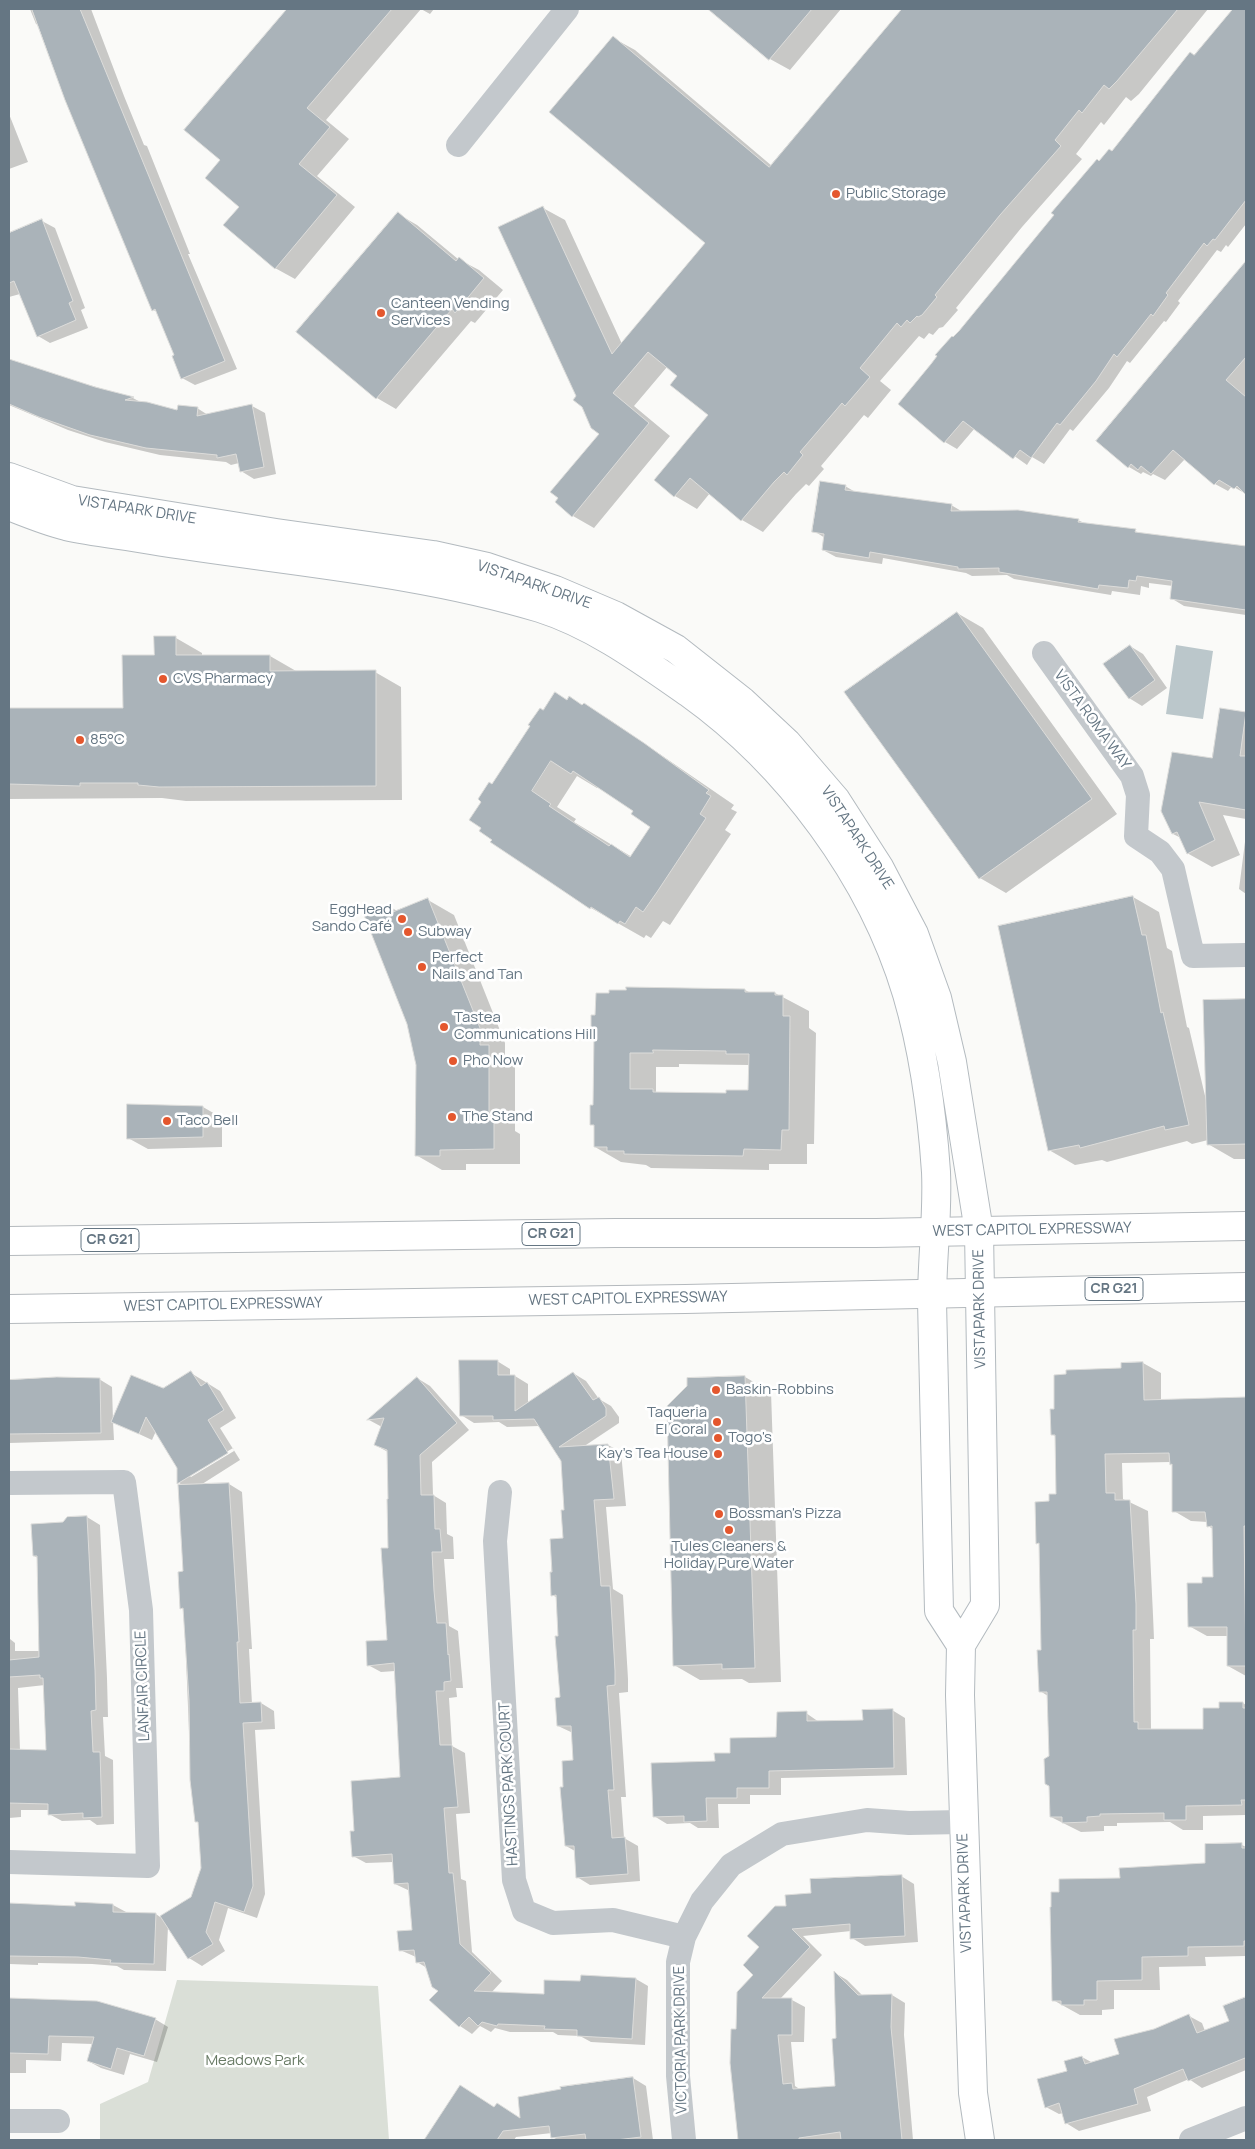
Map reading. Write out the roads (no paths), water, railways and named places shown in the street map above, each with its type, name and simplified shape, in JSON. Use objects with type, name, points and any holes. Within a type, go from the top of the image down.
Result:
[{"type":"main road","name":"VISTAPARK DRIVE","points":[[9,477],[72,500],[285,534],[433,555],[487,567],[554,590],[616,616],[683,654],[742,701],[781,737],[836,800],[879,867],[914,934],[937,998],[952,1062],[979,1231],[985,1606],[961,1645],[960,1695],[962,1822],[972,2093],[980,2140]]},
{"type":"main road","name":"VISTAPARK DRIVE","points":[[9,506],[65,526],[206,549],[448,584],[542,609],[575,622],[643,661],[720,716],[772,766],[818,819],[853,874],[892,953],[907,994],[925,1067],[936,1174],[932,1293],[939,1611],[961,1645]]},
{"type":"main road","name":"WEST CAPITOL EXPRESSWAY","points":[[9,1241],[615,1233],[979,1231],[1246,1226]]},
{"type":"main road","name":"WEST CAPITOL EXPRESSWAY","points":[[9,1309],[1246,1287]]},
{"type":"street","points":[[458,145],[567,9]]},
{"type":"street","name":"VISTA ROMA WAY","points":[[1044,653],[1132,776],[1138,795],[1136,836],[1160,852],[1173,869],[1193,956],[1246,955]]},
{"type":"street","name":"LANFAIR CIRCLE","points":[[9,1483],[124,1482],[141,1610],[148,1866],[9,1862]]},
{"type":"street","name":"HASTINGS PARK COURT","points":[[500,1492],[495,1541],[514,1880],[524,1910],[553,1923],[613,1920],[684,1937]]},
{"type":"street","name":"VICTORIA PARK DRIVE","points":[[684,2140],[678,2076],[678,1962],[684,1937],[702,1901],[732,1865],[782,1834],[867,1820],[909,1823],[962,1822]]},
{"type":"street","points":[[1191,2140],[1246,2118]]},
{"type":"street","points":[[9,2121],[58,2121]]},
{"type":"place","name":"Public Storage","points":[[836,194]]},
{"type":"place","name":"Canteen Vending Services","points":[[381,313]]},
{"type":"place","name":"CVS Pharmacy","points":[[163,679]]},
{"type":"place","name":"85°C","points":[[80,740]]},
{"type":"place","name":"EggHead Sando Café","points":[[402,919]]},
{"type":"place","name":"Subway","points":[[408,932]]},
{"type":"place","name":"Perfect Nails and Tan","points":[[422,967]]},
{"type":"place","name":"Tastea Communications Hill","points":[[444,1027]]},
{"type":"place","name":"Pho Now","points":[[453,1061]]},
{"type":"place","name":"The Stand","points":[[452,1117]]},
{"type":"place","name":"Taco Bell","points":[[167,1121]]},
{"type":"place","name":"Baskin-Robbins","points":[[716,1390]]},
{"type":"place","name":"Taqueria El Coral","points":[[717,1422]]},
{"type":"place","name":"Togo's","points":[[718,1438]]},
{"type":"place","name":"Kay’s Tea House","points":[[718,1454]]},
{"type":"place","name":"Bossman's Pizza","points":[[719,1514]]},
{"type":"place","name":"Tules Cleaners & Holiday Pure Water","points":[[729,1530]]},
{"type":"park label","name":"Meadows Park","points":[[255,2061]]}]
